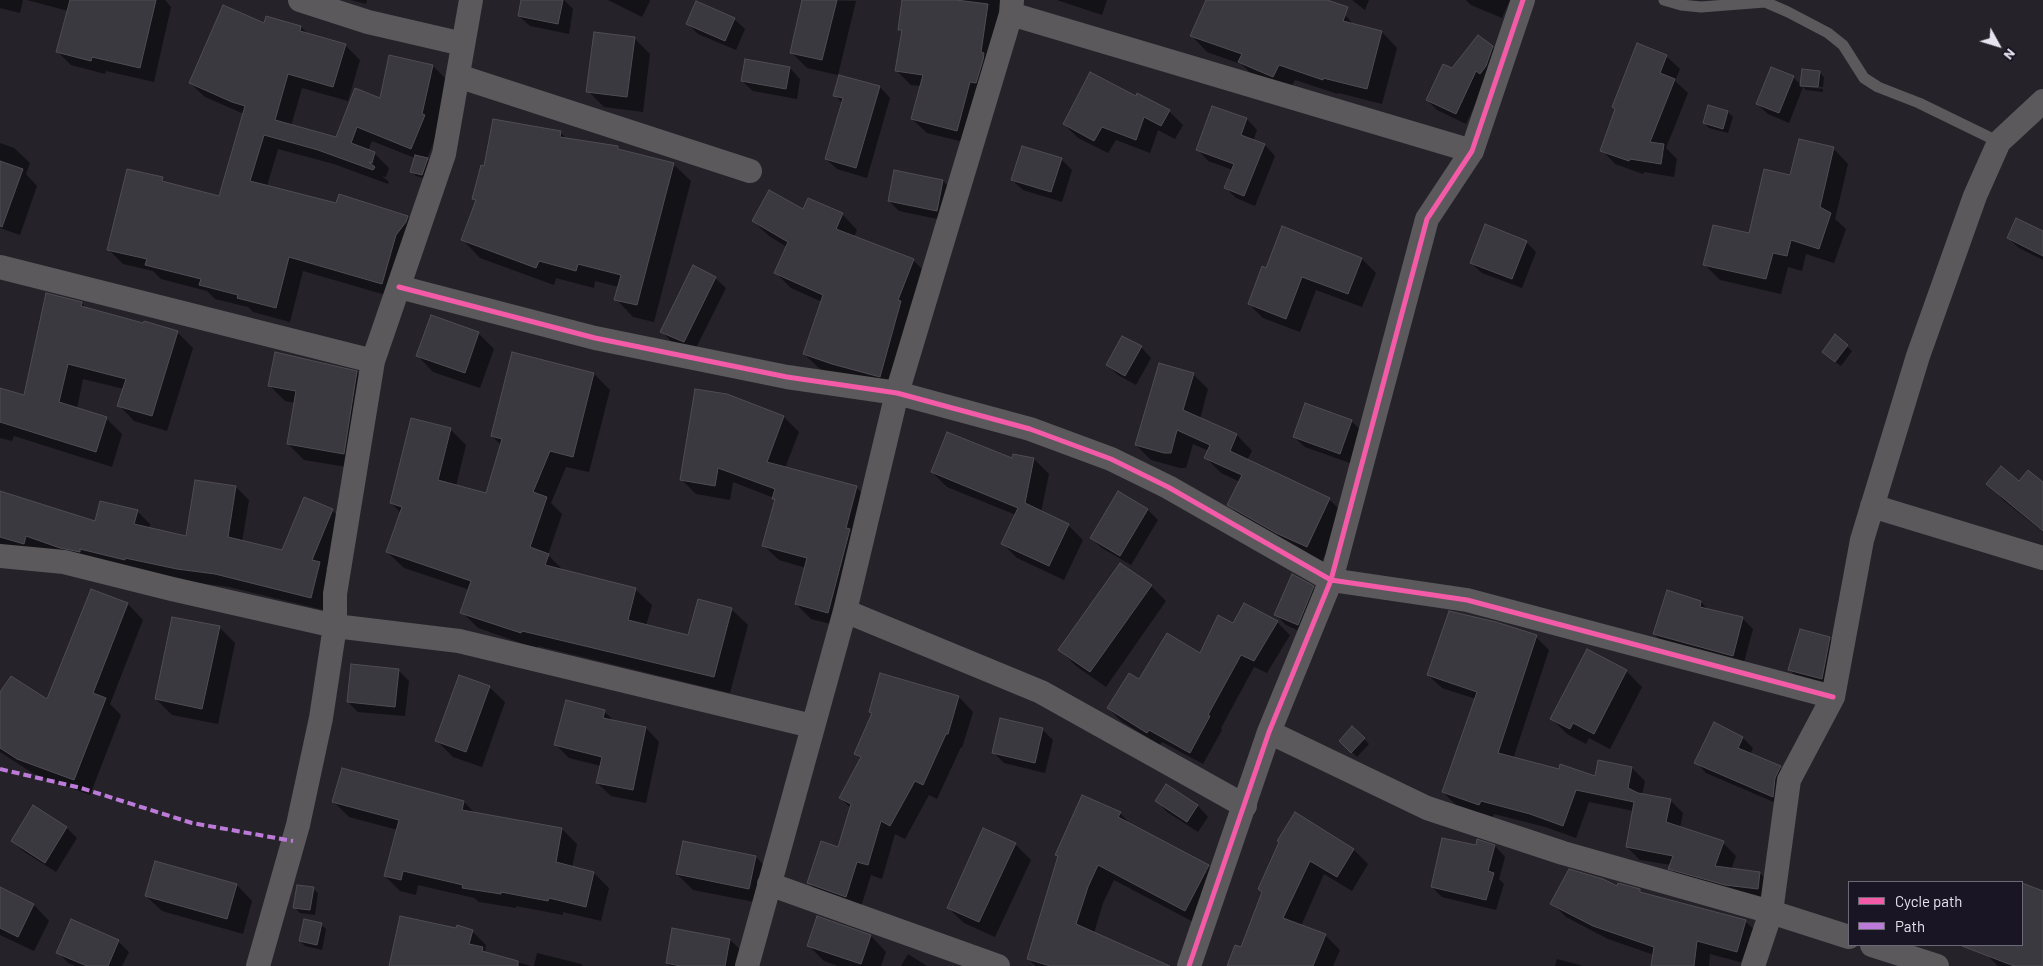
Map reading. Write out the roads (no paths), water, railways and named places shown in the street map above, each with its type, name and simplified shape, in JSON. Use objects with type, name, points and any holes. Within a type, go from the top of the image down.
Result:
[{"type":"street","points":[[300,0],[368,22],[463,44]]},
{"type":"street","points":[[258,966],[298,825],[321,718],[336,626],[335,594],[374,361],[444,154],[471,0]]},
{"type":"street","points":[[1190,966],[1269,732],[1332,580],[1427,219],[1472,152],[1523,0]]},
{"type":"street","points":[[747,966],[845,611],[897,393],[1012,7],[1472,152]]},
{"type":"street","points":[[458,76],[750,171]]},
{"type":"street","points":[[1753,966],[1771,912],[1790,780],[1832,697],[1862,540],[1922,347],[1975,196],[1999,142],[2043,101]]},
{"type":"street","points":[[0,267],[374,361]]},
{"type":"street","points":[[398,288],[594,338],[787,377],[897,393],[1030,429],[1111,459],[1168,487],[1332,580],[1467,600],[1832,697]]},
{"type":"street","points":[[1872,506],[2043,558]]},
{"type":"street","points":[[0,556],[64,562],[172,589],[336,626],[459,641],[812,726]]},
{"type":"street","points":[[845,611],[1041,692],[1245,806]]},
{"type":"street","points":[[1269,732],[1427,808],[1563,853],[1771,912],[1848,937]]},
{"type":"street","points":[[769,884],[998,966]]},
{"type":"street","points":[[1875,946],[1937,966]]},
{"type":"lane","points":[[1664,0],[1681,5],[1701,7],[1765,2],[1788,12],[1836,39],[1843,45],[1864,78],[1878,87],[1926,106],[1999,142]]}]
